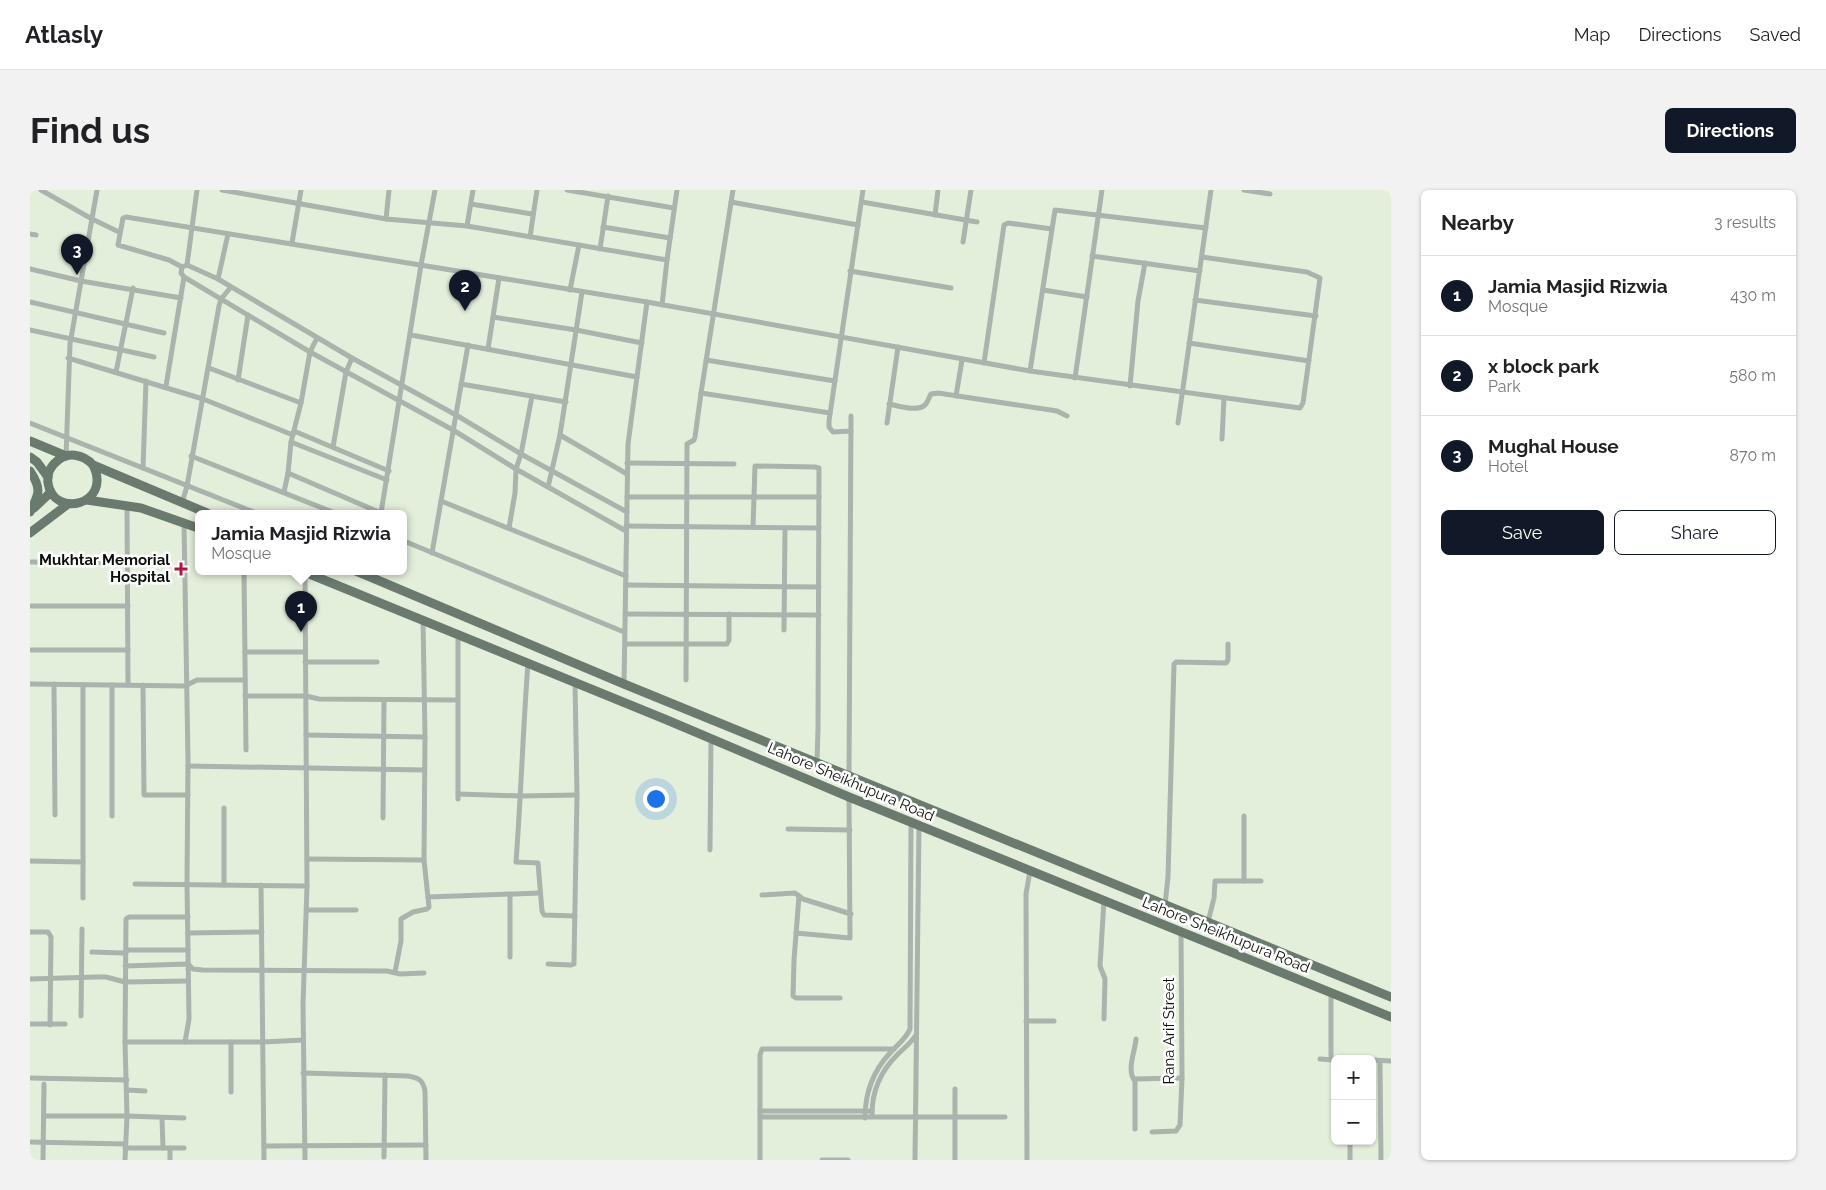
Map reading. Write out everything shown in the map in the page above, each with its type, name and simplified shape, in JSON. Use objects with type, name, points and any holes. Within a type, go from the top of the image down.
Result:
[{"type":"highway","points":[[30,441],[66,456],[81,456],[93,465],[198,510]]},
{"type":"highway","points":[[48,477],[54,464],[66,456]]},
{"type":"highway","points":[[30,457],[37,462],[48,477],[51,492],[68,504],[87,500],[127,505],[155,512],[195,527]]},
{"type":"highway","points":[[87,500],[96,488],[97,472],[93,465]]},
{"type":"highway","points":[[30,471],[38,485],[38,492],[30,512]]},
{"type":"highway","points":[[30,512],[51,492]]},
{"type":"highway","points":[[30,533],[68,504]]},
{"type":"highway","name":"Lahore Sheikhupura Road","points":[[314,575],[711,738],[849,797],[1391,1017]]},
{"type":"highway","name":"Lahore Sheikhupura Road","points":[[373,575],[624,684],[1391,997]]},
{"type":"highway","points":[[1248,959],[1254,942]]},
{"type":"street","points":[[41,190],[119,232]]},
{"type":"street","points":[[66,456],[68,358],[98,190]]},
{"type":"street","points":[[197,190],[185,266],[181,274],[184,277],[310,352],[453,430],[548,487],[626,529],[687,526],[819,528]]},
{"type":"street","points":[[222,190],[386,219],[466,226],[667,260]]},
{"type":"street","points":[[292,243],[300,190]]},
{"type":"street","points":[[386,219],[389,190]]},
{"type":"street","points":[[382,510],[435,190]]},
{"type":"street","points":[[466,226],[473,190]]},
{"type":"street","points":[[530,237],[537,190]]},
{"type":"street","points":[[567,190],[674,208]]},
{"type":"street","points":[[662,305],[677,190]]},
{"type":"street","points":[[686,680],[687,444],[694,440],[695,437],[700,393],[733,190]]},
{"type":"street","points":[[851,431],[831,430],[829,425],[850,271],[864,190]]},
{"type":"street","points":[[935,215],[938,190]]},
{"type":"street","points":[[963,242],[971,190]]},
{"type":"street","points":[[1076,378],[1102,190]]},
{"type":"street","points":[[1178,423],[1211,190]]},
{"type":"street","points":[[1244,190],[1270,194]]},
{"type":"street","points":[[600,249],[608,196]]},
{"type":"street","points":[[731,202],[858,225]]},
{"type":"street","points":[[862,202],[977,222]]},
{"type":"street","points":[[471,204],[532,214]]},
{"type":"street","points":[[1030,371],[1056,209],[1206,228]]},
{"type":"street","points":[[627,512],[352,358],[218,279],[169,260],[118,245],[123,218],[125,216],[647,302],[1030,371],[1300,408],[1303,403],[1321,280],[1316,275],[1307,272],[1202,257]]},
{"type":"street","points":[[984,363],[1004,225],[1008,223],[1052,230]]},
{"type":"street","points":[[603,227],[670,238]]},
{"type":"street","points":[[30,234],[36,235]]},
{"type":"street","points":[[218,279],[228,234]]},
{"type":"street","points":[[570,290],[579,245]]},
{"type":"street","points":[[1092,256],[1200,270]]},
{"type":"street","points":[[1130,386],[1138,301],[1145,263]]},
{"type":"street","points":[[30,269],[81,281],[133,288],[181,298]]},
{"type":"street","points":[[850,271],[951,288]]},
{"type":"street","points":[[166,386],[184,277]]},
{"type":"street","points":[[488,349],[499,278]]},
{"type":"street","points":[[181,504],[187,486],[217,314],[221,299],[231,287]]},
{"type":"street","points":[[116,372],[133,288]]},
{"type":"street","points":[[1042,290],[1087,297]]},
{"type":"street","points":[[548,487],[566,402],[582,292]]},
{"type":"street","points":[[1196,300],[1316,316]]},
{"type":"street","points":[[30,302],[164,333]]},
{"type":"street","points":[[624,684],[628,444],[647,302]]},
{"type":"street","points":[[238,380],[248,315]]},
{"type":"street","points":[[493,317],[642,343]]},
{"type":"street","points":[[30,330],[154,357]]},
{"type":"street","points":[[411,335],[637,377]]},
{"type":"street","points":[[284,492],[291,442],[301,403],[310,352],[317,338]]},
{"type":"street","points":[[1189,343],[1309,360]]},
{"type":"street","points":[[432,553],[468,345]]},
{"type":"street","points":[[886,423],[898,347]]},
{"type":"street","points":[[68,358],[166,386],[203,399],[333,447],[389,471]]},
{"type":"street","points":[[333,447],[346,372],[352,358]]},
{"type":"street","points":[[706,360],[835,381]]},
{"type":"street","points":[[956,396],[962,360]]},
{"type":"street","points":[[209,368],[301,403]]},
{"type":"street","points":[[143,468],[146,381]]},
{"type":"street","points":[[460,384],[566,402]]},
{"type":"street","points":[[700,393],[830,413]]},
{"type":"street","points":[[889,404],[918,408],[926,404],[933,393],[1057,411],[1067,416]]},
{"type":"street","points":[[509,528],[516,469],[521,454],[532,396]]},
{"type":"street","points":[[1222,439],[1224,398]]},
{"type":"street","points":[[849,775],[851,416]]},
{"type":"street","points":[[30,423],[248,510]]},
{"type":"street","points":[[560,435],[627,474]]},
{"type":"street","points":[[291,442],[387,480]]},
{"type":"street","points":[[191,456],[329,510]]},
{"type":"street","points":[[627,462],[734,464]]},
{"type":"street","points":[[753,527],[754,466],[819,468],[817,762]]},
{"type":"street","points":[[288,473],[374,510]]},
{"type":"street","points":[[627,497],[819,497]]},
{"type":"street","points":[[441,501],[626,576]]},
{"type":"street","points":[[127,505],[128,685]]},
{"type":"street","points":[[184,522],[188,685],[187,884],[189,1019],[185,1042]]},
{"type":"street","points":[[784,630],[785,528]]},
{"type":"street","points":[[407,542],[624,632]]},
{"type":"street","points":[[30,562],[128,563]]},
{"type":"street","points":[[244,575],[246,750]]},
{"type":"street","points":[[304,575],[307,910],[303,969],[304,1160]]},
{"type":"street","points":[[626,584],[819,587]]},
{"type":"street","points":[[30,606],[128,606]]},
{"type":"street","points":[[625,614],[819,615]]},
{"type":"street","points":[[625,644],[728,644],[729,614]]},
{"type":"street","points":[[395,972],[401,941],[401,919],[413,912],[428,908],[424,860],[425,737],[423,620]]},
{"type":"street","points":[[458,634],[458,796],[577,794]]},
{"type":"street","points":[[1165,904],[1168,877],[1174,664],[1176,662],[1226,663],[1228,660],[1228,644]]},
{"type":"street","points":[[30,650],[128,650]]},
{"type":"street","points":[[245,652],[305,652]]},
{"type":"street","points":[[305,662],[377,662]]},
{"type":"street","points":[[528,663],[522,731],[521,796],[516,862],[538,863],[544,915],[575,916]]},
{"type":"street","points":[[30,684],[188,685],[197,680],[245,680]]},
{"type":"street","points":[[548,964],[574,964],[577,794],[575,682]]},
{"type":"street","points":[[54,684],[55,815]]},
{"type":"street","points":[[83,685],[83,898]]},
{"type":"street","points":[[112,685],[112,816]]},
{"type":"street","points":[[143,685],[144,795],[188,795]]},
{"type":"street","points":[[245,696],[306,696],[319,699],[457,700]]},
{"type":"street","points":[[382,818],[384,700]]},
{"type":"street","points":[[306,735],[425,737]]},
{"type":"street","points":[[710,850],[711,738]]},
{"type":"street","points":[[188,766],[424,770]]},
{"type":"street","points":[[796,933],[850,939],[849,797]]},
{"type":"street","points":[[224,808],[224,885]]},
{"type":"street","points":[[1244,816],[1244,881]]},
{"type":"street","points":[[915,823],[915,1160]]},
{"type":"street","points":[[865,1114],[866,1097],[872,1080],[885,1058],[906,1038],[910,1026],[915,823]]},
{"type":"street","points":[[788,829],[850,830]]},
{"type":"street","points":[[307,859],[424,860]]},
{"type":"street","points":[[30,861],[83,862]]},
{"type":"street","points":[[1027,1160],[1026,894],[1030,871]]},
{"type":"street","points":[[1208,922],[1214,898],[1215,881],[1261,882]]},
{"type":"street","points":[[136,884],[307,886]]},
{"type":"street","points":[[262,885],[264,1160]]},
{"type":"street","points":[[428,897],[540,893]]},
{"type":"street","points":[[762,895],[793,893],[850,914]]},
{"type":"street","points":[[510,894],[510,957]]},
{"type":"street","points":[[799,896],[794,960],[794,997],[840,998]]},
{"type":"street","points":[[1104,900],[1100,966],[1105,979],[1104,1019]]},
{"type":"street","points":[[307,910],[356,910]]},
{"type":"street","points":[[125,1160],[127,1116],[125,1042],[126,921],[128,917],[188,917]]},
{"type":"street","points":[[81,1016],[82,929]]},
{"type":"street","points":[[30,932],[46,932],[50,935],[50,1024]]},
{"type":"street","points":[[188,933],[262,932]]},
{"type":"street","name":"Rana Arif Street","points":[[1152,1132],[1176,1131],[1179,1129],[1182,1078],[1181,932]]},
{"type":"street","points":[[92,952],[188,950]]},
{"type":"street","points":[[125,966],[188,964],[193,969],[203,970],[303,969],[386,971],[400,974],[424,973]]},
{"type":"street","points":[[30,979],[106,977],[125,982],[188,981]]},
{"type":"street","points":[[1331,993],[1333,1055]]},
{"type":"street","points":[[1026,1021],[1054,1021]]},
{"type":"street","points":[[30,1024],[65,1024]]},
{"type":"street","points":[[872,1118],[874,1095],[881,1076],[892,1060],[911,1042],[916,1033]]},
{"type":"street","points":[[1135,1129],[1134,1078],[1131,1076],[1131,1064],[1134,1058],[1136,1039]]},
{"type":"street","points":[[125,1042],[263,1042],[303,1040]]},
{"type":"street","points":[[231,1042],[231,1092]]},
{"type":"street","points":[[760,1160],[760,1055],[763,1049],[894,1049]]},
{"type":"street","points":[[1320,1059],[1331,1060]]},
{"type":"street","points":[[1376,1060],[1391,1061]]},
{"type":"street","points":[[1380,1061],[1380,1160]]},
{"type":"street","points":[[303,1073],[416,1077],[424,1084],[426,1095],[426,1160]]},
{"type":"street","points":[[384,1157],[386,1075]]},
{"type":"street","points":[[30,1078],[127,1080]]},
{"type":"street","points":[[1134,1078],[1182,1078]]},
{"type":"street","points":[[44,1084],[44,1160]]},
{"type":"street","points":[[955,1089],[955,1160]]},
{"type":"street","points":[[127,1090],[146,1091]]},
{"type":"street","points":[[760,1114],[865,1114],[872,1111]]},
{"type":"street","points":[[865,1114],[872,1118],[1005,1117]]},
{"type":"street","points":[[44,1116],[184,1118]]},
{"type":"street","points":[[162,1118],[163,1148]]},
{"type":"street","points":[[30,1142],[184,1148]]},
{"type":"street","points":[[264,1146],[426,1145]]},
{"type":"street","points":[[1350,1145],[1350,1160]]},
{"type":"street","points":[[170,1148],[170,1160]]},
{"type":"street","points":[[822,1160],[848,1160]]},
{"type":"place","name":"Mughal House","points":[[77,275]]},
{"type":"place","name":"x block park","points":[[465,311]]},
{"type":"place","name":"Mukhtar Memorial Hospital","points":[[181,569]]},
{"type":"place","name":"Jamia Masjid Rizwia","points":[[301,632]]}]
